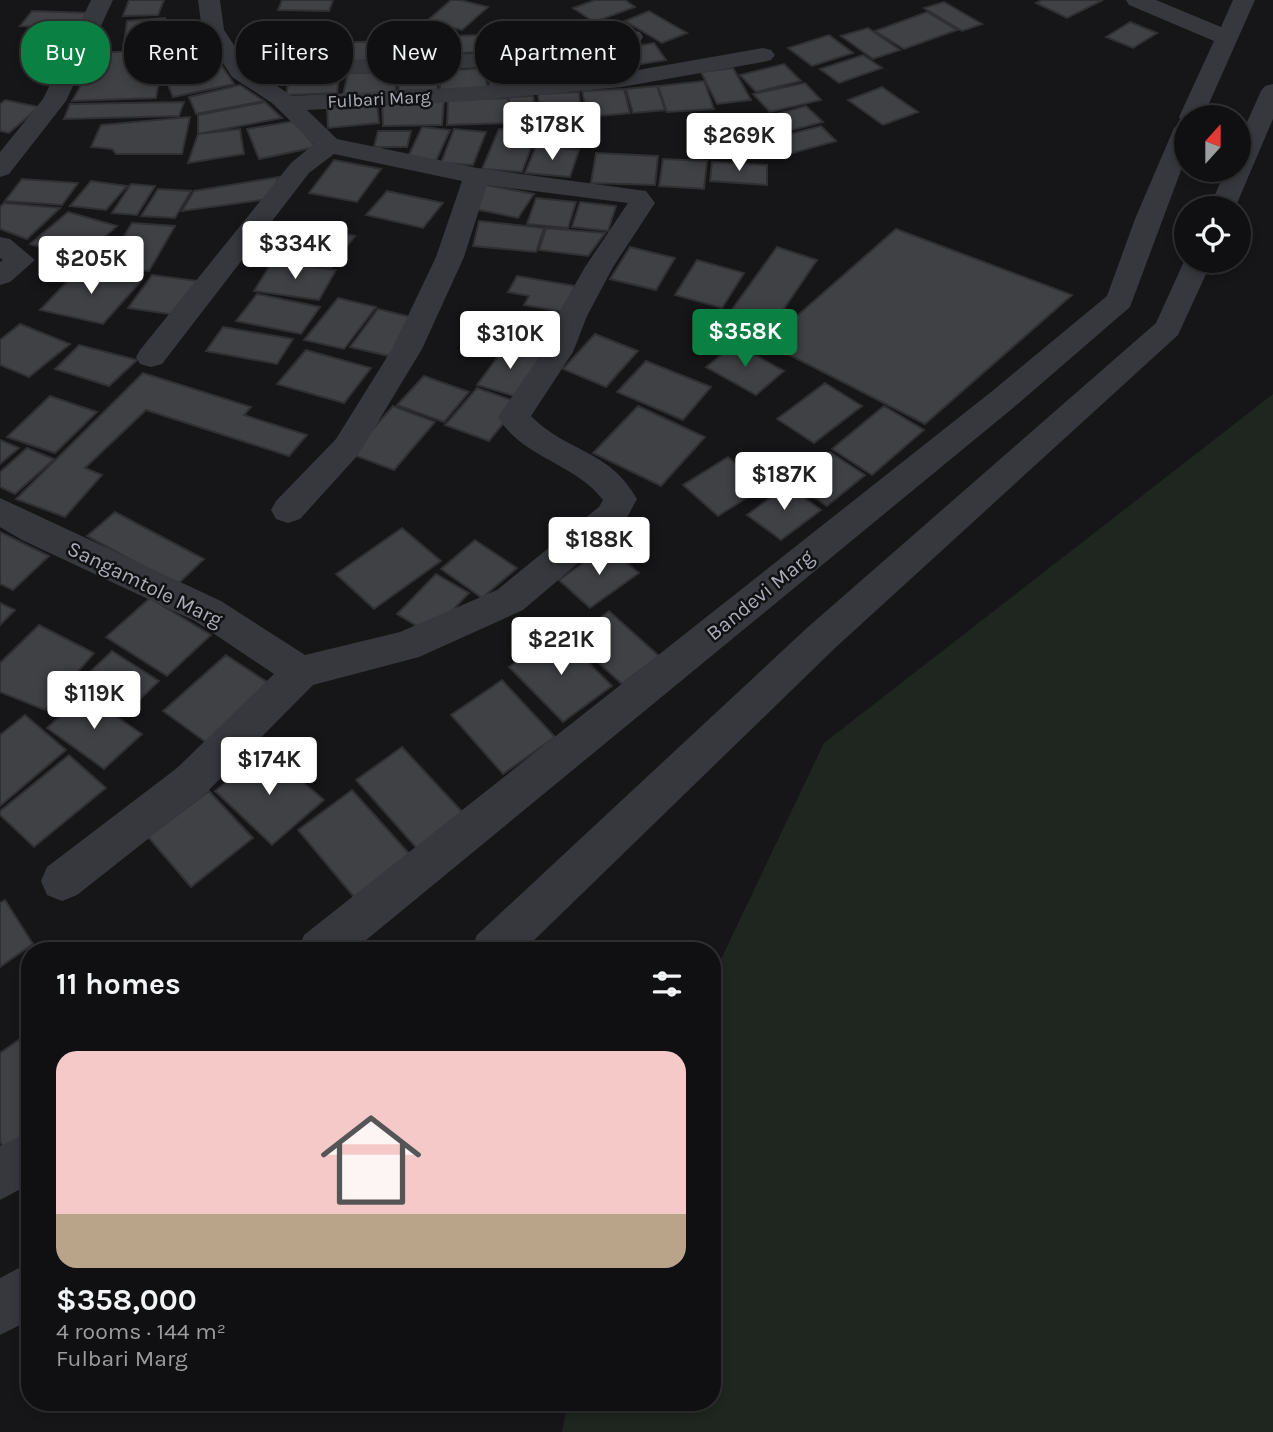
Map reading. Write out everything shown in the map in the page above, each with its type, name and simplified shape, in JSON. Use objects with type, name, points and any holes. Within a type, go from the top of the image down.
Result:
[{"type":"street","points":[[0,169],[54,101],[102,0]]},
{"type":"street","name":"Fulbari Marg","points":[[209,0],[213,30],[236,66]]},
{"type":"street","points":[[1137,0],[1227,38]]},
{"type":"street","points":[[1196,105],[1244,0]]},
{"type":"street","name":"Fulbari Marg","points":[[287,104],[469,94],[621,80],[763,55]]},
{"type":"street","name":"Fulbari Marg","points":[[353,66],[475,60]]},
{"type":"street","name":"Fulbari Marg","points":[[258,84],[287,104],[329,145]]},
{"type":"street","points":[[1251,142],[1273,92]]},
{"type":"street","points":[[62,881],[191,781],[301,672],[406,646],[510,600],[611,516],[620,499],[600,474],[545,442],[519,424],[514,417],[558,352],[572,316],[599,267],[642,203],[637,197],[629,195],[477,176],[329,145],[300,168],[151,357]]},
{"type":"street","name":"Bandevi Marg","points":[[330,942],[1002,400],[1120,300],[1148,219],[1174,157]]},
{"type":"street","points":[[288,510],[347,447],[407,349],[450,257],[477,176]]},
{"type":"street","points":[[0,245],[21,260],[0,276]]},
{"type":"street","points":[[501,942],[821,638],[1168,328],[1193,273]]},
{"type":"street","name":"Sangamtole Marg","points":[[0,511],[34,530],[208,611],[301,672]]},
{"type":"street","points":[[0,1175],[21,1161]]},
{"type":"street","points":[[0,1310],[21,1295]]},
{"type":"shaded area","points":[[1273,394],[1273,1432],[562,1432],[566,1411],[721,1411],[721,959],[824,743]]},
{"type":"building","points":[[129,0],[164,0],[158,15],[123,16]]},
{"type":"building","points":[[282,0],[333,0],[329,11],[278,10]]},
{"type":"building","points":[[451,0],[488,7],[462,30],[461,21],[427,21]]},
{"type":"building","points":[[595,0],[625,0],[635,7],[597,21],[573,8]]},
{"type":"building","points":[[1042,0],[1103,0],[1067,18],[1036,3]]},
{"type":"building","points":[[944,2],[982,24],[962,31],[924,8]]},
{"type":"building","points":[[32,11],[90,13],[84,21],[24,21]]},
{"type":"building","points":[[649,11],[687,33],[662,43],[640,30],[640,21],[625,21]]},
{"type":"building","points":[[927,12],[957,30],[904,49],[875,31]]},
{"type":"building","points":[[165,18],[165,21],[127,21]]},
{"type":"building","points":[[1130,22],[1157,33],[1133,48],[1106,37]]},
{"type":"building","points":[[868,28],[900,50],[873,59],[841,36]]},
{"type":"building","points":[[475,35],[475,52],[461,53],[461,36]]},
{"type":"building","points":[[829,35],[853,53],[812,66],[788,48]]},
{"type":"building","points":[[353,42],[367,42],[367,62],[353,62]]},
{"type":"building","points":[[654,43],[666,60],[640,64],[640,45]]},
{"type":"building","points":[[124,51],[124,84],[159,84],[156,98],[72,101],[82,84],[110,84],[110,52]]},
{"type":"building","points":[[863,55],[882,68],[839,83],[820,69]]},
{"type":"building","points":[[784,64],[801,81],[756,92],[740,75]]},
{"type":"building","points":[[222,66],[234,84],[173,97],[168,84],[222,84]]},
{"type":"building","points":[[733,68],[751,100],[717,104],[701,72]]},
{"type":"building","points":[[475,69],[475,84],[487,84],[487,88],[440,91],[440,84],[461,84],[461,70]]},
{"type":"building","points":[[353,73],[367,73],[367,84],[396,84],[395,93],[343,95],[346,84],[353,84]]},
{"type":"building","points":[[704,81],[714,109],[667,112],[658,86]]},
{"type":"building","points":[[805,83],[821,100],[770,112],[753,94]]},
{"type":"building","points":[[288,84],[338,84],[337,93],[286,95]]},
{"type":"building","points":[[399,84],[438,84],[437,90],[398,91]]},
{"type":"building","points":[[490,84],[540,85],[490,88]]},
{"type":"building","points":[[240,85],[264,101],[196,114],[189,97]]},
{"type":"building","points":[[657,86],[665,110],[633,113],[626,89]]},
{"type":"building","points":[[882,87],[918,112],[883,125],[848,100]]},
{"type":"building","points":[[624,89],[630,113],[588,117],[582,91]]},
{"type":"building","points":[[579,92],[582,119],[540,121],[538,94]]},
{"type":"building","points":[[533,96],[538,123],[513,125],[509,97]]},
{"type":"building","points":[[508,98],[508,123],[447,125],[448,100]]},
{"type":"building","points":[[5,100],[39,107],[9,133],[0,131],[0,104]]},
{"type":"building","points":[[444,100],[442,125],[383,126],[382,102]]},
{"type":"building","points":[[184,102],[179,116],[64,119],[70,104]]},
{"type":"building","points":[[265,102],[282,118],[198,134],[198,115]]},
{"type":"building","points":[[377,103],[379,123],[328,128],[327,107]]},
{"type":"building","points":[[806,106],[823,122],[778,134],[762,118]]},
{"type":"building","points":[[190,117],[182,154],[116,154],[112,149],[91,147],[101,125]]},
{"type":"building","points":[[295,121],[316,147],[259,159],[247,129]]},
{"type":"building","points":[[821,126],[836,141],[789,154],[774,138]]},
{"type":"building","points":[[422,127],[450,130],[436,161],[407,159]]},
{"type":"building","points":[[240,129],[244,154],[188,163],[198,134]]},
{"type":"building","points":[[454,129],[486,132],[473,165],[441,163]]},
{"type":"building","points":[[499,129],[537,132],[522,172],[482,169]]},
{"type":"building","points":[[378,131],[411,131],[407,147],[374,147]]},
{"type":"building","points":[[536,146],[579,150],[570,177],[525,173]]},
{"type":"building","points":[[596,153],[658,156],[655,185],[591,183]]},
{"type":"building","points":[[663,159],[707,161],[704,189],[659,186]]},
{"type":"building","points":[[334,160],[381,169],[357,202],[309,193]]},
{"type":"building","points":[[712,162],[767,165],[767,185],[710,181]]},
{"type":"building","points":[[279,177],[268,199],[182,211],[194,191]]},
{"type":"building","points":[[22,179],[78,183],[62,205],[5,201]]},
{"type":"building","points":[[91,181],[127,186],[106,210],[70,206]]},
{"type":"building","points":[[131,184],[155,186],[137,215],[112,213]]},
{"type":"building","points":[[486,185],[534,194],[518,218],[470,208]]},
{"type":"building","points":[[158,189],[191,191],[175,218],[141,216]]},
{"type":"building","points":[[387,191],[443,203],[423,228],[366,215]]},
{"type":"building","points":[[536,198],[576,202],[568,228],[527,224]]},
{"type":"building","points":[[580,202],[616,206],[608,231],[572,227]]},
{"type":"building","points":[[4,203],[60,208],[27,239],[0,229],[0,207]]},
{"type":"building","points":[[68,212],[117,226],[80,259],[30,244]]},
{"type":"building","points":[[479,221],[544,228],[536,252],[473,246]]},
{"type":"building","points":[[132,223],[175,226],[149,271],[104,268]]},
{"type":"building","points":[[294,224],[355,236],[331,268],[269,255]]},
{"type":"building","points":[[546,228],[605,233],[588,256],[539,250]]},
{"type":"building","points":[[896,229],[1072,295],[925,424],[766,343]]},
{"type":"building","points":[[630,247],[675,258],[656,290],[610,279]]},
{"type":"building","points":[[777,247],[817,260],[758,347],[715,333]]},
{"type":"building","points":[[697,260],[744,273],[722,308],[675,295]]},
{"type":"building","points":[[272,262],[336,270],[319,300],[254,291]]},
{"type":"building","points":[[80,268],[142,280],[103,324],[40,310]]},
{"type":"building","points":[[152,275],[198,281],[176,315],[128,308]]},
{"type":"building","points":[[517,276],[575,286],[563,312],[524,305],[529,296],[508,292]]},
{"type":"building","points":[[257,294],[320,307],[301,334],[236,321]]},
{"type":"building","points":[[338,298],[376,307],[344,349],[304,340]]},
{"type":"building","points":[[378,309],[415,318],[389,356],[350,347]]},
{"type":"building","points":[[20,324],[70,344],[29,377],[0,365],[0,340]]},
{"type":"building","points":[[223,327],[293,339],[277,364],[206,351]]},
{"type":"building","points":[[595,334],[638,351],[606,387],[563,369]]},
{"type":"building","points":[[735,344],[784,371],[756,395],[706,367]]},
{"type":"building","points":[[79,345],[137,360],[109,386],[55,369]]},
{"type":"building","points":[[505,347],[542,357],[514,396],[477,385]]},
{"type":"building","points":[[306,350],[371,368],[344,403],[277,384]]},
{"type":"building","points":[[646,361],[711,387],[683,420],[617,392]]},
{"type":"building","points":[[143,373],[251,407],[244,415],[307,435],[289,456],[146,410],[85,468],[102,475],[65,517],[16,499]]},
{"type":"building","points":[[424,376],[469,392],[444,422],[397,405]]},
{"type":"building","points":[[825,383],[862,406],[814,443],[777,419]]},
{"type":"building","points":[[477,388],[520,403],[489,441],[445,425]]},
{"type":"building","points":[[50,396],[97,412],[55,453],[7,437]]},
{"type":"building","points":[[393,406],[435,422],[394,470],[351,454]]},
{"type":"building","points":[[638,406],[705,437],[661,486],[593,453]]},
{"type":"building","points":[[884,406],[924,430],[872,475],[832,449]]},
{"type":"building","points":[[0,440],[19,448],[0,464]]},
{"type":"building","points":[[27,448],[54,459],[15,494],[0,487],[0,472]]},
{"type":"building","points":[[830,452],[865,475],[827,506],[791,482]]},
{"type":"building","points":[[728,457],[764,487],[718,516],[683,485]]},
{"type":"building","points":[[787,485],[821,510],[781,540],[747,515]]},
{"type":"building","points":[[115,512],[204,559],[177,585],[87,536]]},
{"type":"building","points":[[402,528],[441,561],[374,609],[336,574]]},
{"type":"building","points":[[0,532],[49,556],[13,590],[0,584]]},
{"type":"building","points":[[475,540],[517,568],[482,598],[441,569]]},
{"type":"building","points":[[607,546],[639,573],[590,608],[559,580]]},
{"type":"building","points":[[436,574],[469,593],[430,634],[397,614]]},
{"type":"building","points":[[150,598],[211,635],[167,676],[106,637]]},
{"type":"building","points":[[0,603],[15,610],[0,625]]},
{"type":"building","points":[[609,611],[659,656],[622,684],[572,639]]},
{"type":"building","points":[[39,625],[94,653],[45,710],[0,692],[0,663]]},
{"type":"building","points":[[559,633],[612,686],[563,722],[509,667]]},
{"type":"building","points":[[112,651],[159,681],[124,715],[77,684]]},
{"type":"building","points":[[226,655],[273,686],[211,746],[163,711]]},
{"type":"building","points":[[502,680],[555,737],[503,774],[451,715]]},
{"type":"building","points":[[84,694],[142,734],[104,769],[47,728]]},
{"type":"building","points":[[25,715],[66,750],[0,806],[0,735]]},
{"type":"building","points":[[402,747],[466,816],[420,852],[356,780]]},
{"type":"building","points":[[266,750],[324,800],[272,845],[215,791]]},
{"type":"building","points":[[69,755],[106,788],[34,847],[0,815],[0,811]]},
{"type":"building","points":[[352,790],[414,859],[359,903],[298,830]]},
{"type":"building","points":[[209,791],[253,838],[191,887],[148,837]]},
{"type":"building","points":[[5,900],[32,942],[21,942],[21,952],[0,967],[0,903]]},
{"type":"building","points":[[21,1038],[21,1139],[5,1151],[0,1141],[0,1053]]}]
